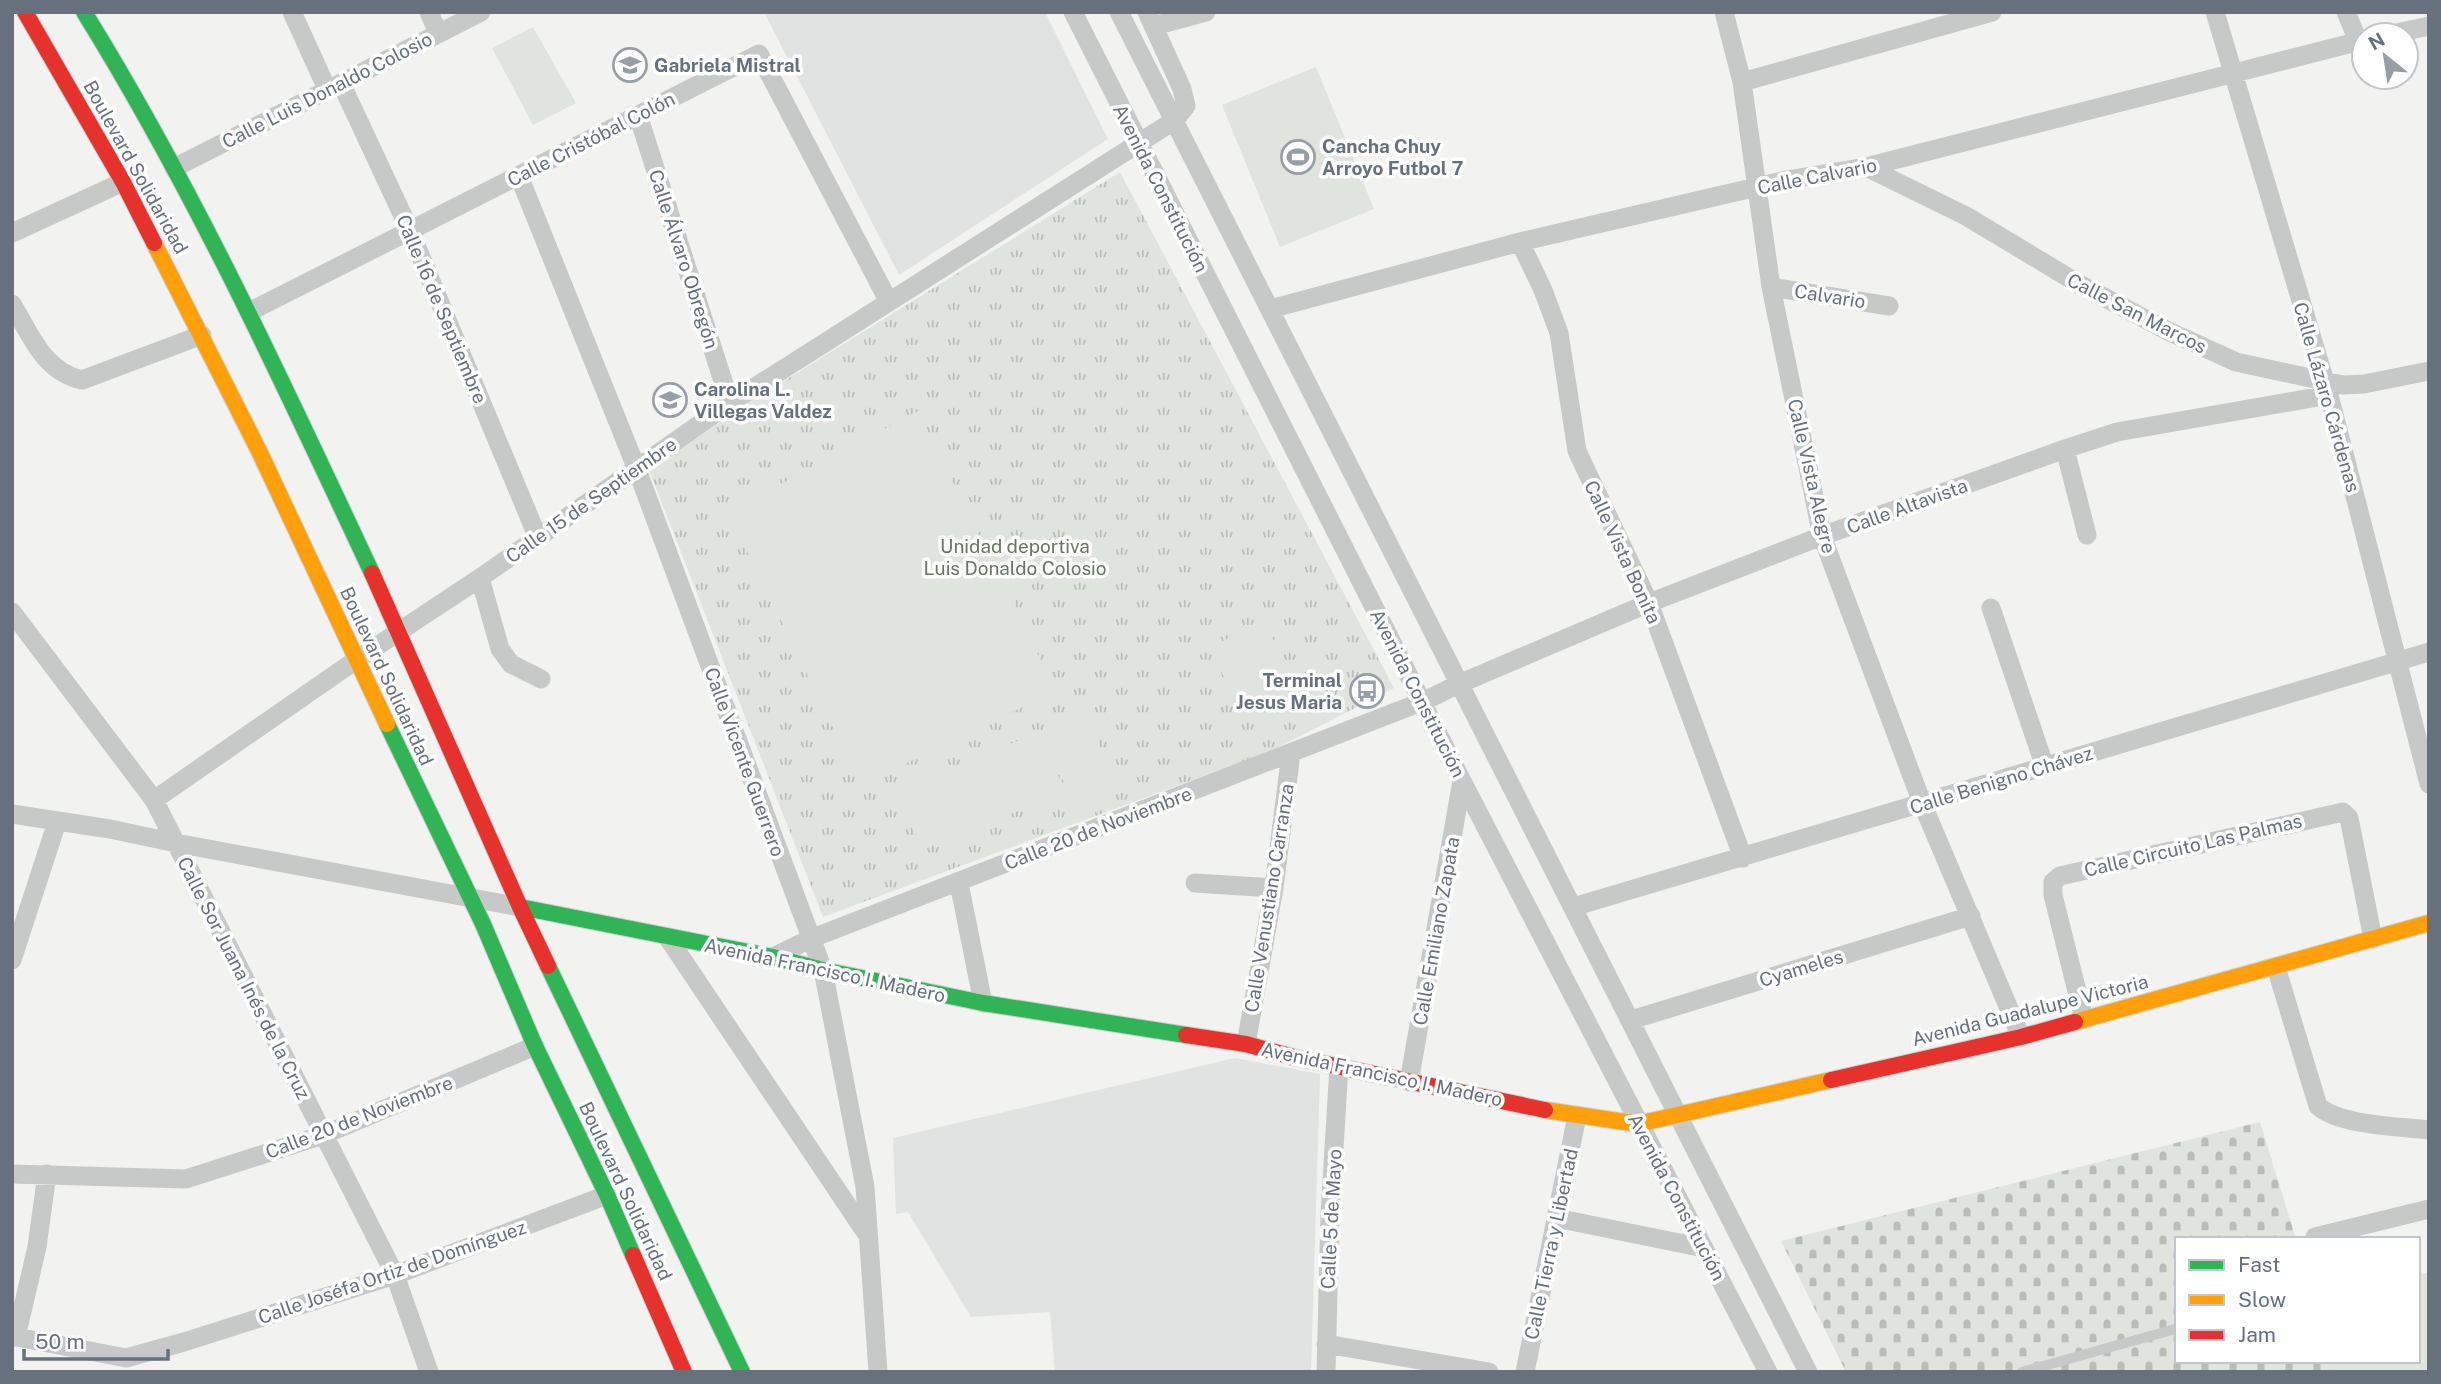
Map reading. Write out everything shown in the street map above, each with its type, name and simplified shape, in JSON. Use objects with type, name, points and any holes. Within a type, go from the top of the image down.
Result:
[{"type":"main road","name":"Boulevard Solidaridad","points":[[25,12],[123,182],[260,453],[469,897],[534,1046],[607,1195],[684,1372]]},
{"type":"main road","name":"Boulevard Solidaridad","points":[[84,12],[134,93],[249,312],[400,632],[520,907],[742,1372]]},
{"type":"main road","name":"Avenida Francisco I. Madero","points":[[520,907],[773,957],[983,1003],[1246,1044],[1409,1082],[1577,1116],[1638,1124]]},
{"type":"main road","name":"Avenida Guadalupe Victoria","points":[[1638,1124],[2021,1037],[2429,923]]},
{"type":"street","name":"Calle 16 de Septiembre","points":[[292,12],[410,231],[538,538]]},
{"type":"street","points":[[429,12],[438,33]]},
{"type":"street","name":"Calle Luis Donaldo Colosio","points":[[174,168],[481,12]]},
{"type":"street","name":"Avenida Constitución","points":[[1073,12],[1424,701],[1462,781],[1768,1372]]},
{"type":"street","name":"Avenida Constitución","points":[[1119,12],[1808,1372]]},
{"type":"street","points":[[1175,120],[1186,106],[1182,89],[1151,19],[1206,12]]},
{"type":"street","name":"Calle Vista Alegre","points":[[1724,12],[1742,82],[1771,287],[1822,536],[1922,803],[2021,1037]]},
{"type":"street","points":[[1742,82],[1992,12]]},
{"type":"street","name":"Calle Lázaro Cárdenas","points":[[2215,12],[2326,387],[2429,784]]},
{"type":"street","name":"Calle Calvario","points":[[1270,309],[1520,242],[1787,180],[1866,167],[2350,44]]},
{"type":"street","name":"Calle Cristóbal Colón","points":[[249,312],[759,54],[889,302]]},
{"type":"street","name":"Calle Álvaro Obregón","points":[[638,115],[730,403]]},
{"type":"street","name":"Calle 15 de Septiembre","points":[[154,800],[480,578],[730,403],[1175,120]]},
{"type":"street","name":"Calle San Marcos","points":[[1866,167],[1966,216],[2079,284],[2168,331],[2236,362],[2326,387],[2364,384],[2429,370]]},
{"type":"street","name":"Calle Vicente Guerrero","points":[[519,176],[636,467],[823,970],[865,1187],[878,1372]]},
{"type":"street","points":[[12,233],[123,182]]},
{"type":"street","name":"Calle Vista Bonita","points":[[1520,242],[1543,290],[1559,333],[1577,451],[1649,603],[1743,858]]},
{"type":"street","name":"Calvario","points":[[1771,287],[1889,306]]},
{"type":"street","points":[[12,304],[47,363],[69,377],[82,380],[202,335]]},
{"type":"street","name":"Calle Altavista","points":[[1424,701],[1649,603],[1822,536],[2064,449],[2116,432],[2326,387]]},
{"type":"street","points":[[2064,449],[2087,535]]},
{"type":"street","points":[[480,578],[500,649],[511,664],[541,679]]},
{"type":"street","points":[[1991,608],[2045,767]]},
{"type":"street","name":"Calle Sor Juana Inés de la Cruz","points":[[12,612],[154,800],[396,1275],[429,1372]]},
{"type":"street","name":"Calle Benigno Chávez","points":[[1573,907],[2429,652]]},
{"type":"street","name":"Calle 20 de Noviembre","points":[[773,957],[810,939],[1424,701]]},
{"type":"street","name":"Calle Venustiano Carranza","points":[[1246,1044],[1274,888],[1291,753]]},
{"type":"street","name":"Calle Emiliano Zapata","points":[[1409,1082],[1462,781]]},
{"type":"street","name":"Calle Circuito Las Palmas","points":[[2084,1018],[2053,895],[2053,882],[2060,876],[2343,811],[2349,818],[2373,939]]},
{"type":"street","name":"Avenida Francisco I. Madero","points":[[12,814],[110,829],[520,907]]},
{"type":"street","points":[[12,960],[57,822]]},
{"type":"street","points":[[959,883],[983,1003]]},
{"type":"street","points":[[1195,883],[1274,888]]},
{"type":"street","name":"Cyameles","points":[[1630,1020],[1971,916]]},
{"type":"street","points":[[668,938],[867,1234]]},
{"type":"street","points":[[2276,967],[2318,1106],[2327,1114],[2350,1120],[2429,1130]]},
{"type":"street","name":"Calle 20 de Noviembre","points":[[12,1174],[186,1179],[323,1135],[534,1046]]},
{"type":"street","name":"Calle 5 de Mayo","points":[[1326,1372],[1330,1214],[1339,1066]]},
{"type":"street","name":"Calle Tierra y Libertad","points":[[1525,1372],[1577,1116]]},
{"type":"street","points":[[14,1337],[37,1247],[47,1174]]},
{"type":"street","name":"Calle Joséfa Ortiz de Domínguez","points":[[14,1337],[125,1365],[184,1342],[396,1275],[607,1195]]},
{"type":"street","points":[[2315,1237],[2429,1209]]},
{"type":"street","points":[[1556,1218],[1704,1248]]},
{"type":"street","points":[[1326,1344],[1489,1372]]},
{"type":"lane","points":[[2022,1372],[2175,1329]]},
{"type":"shaded area","points":[[764,12],[1045,12],[1108,139],[899,275]]},
{"type":"shaded area","points":[[1235,1058],[1320,1074],[1311,1372],[1055,1372],[1050,1312],[971,1317],[908,1212],[896,1214],[893,1138]]},
{"type":"green space","points":[[533,27],[576,103],[533,125],[492,48]]},
{"type":"green space","name":"Cancha Chuy Arroyo Futbol 7","points":[[1316,67],[1374,209],[1280,247],[1222,105]]},
{"type":"green space","name":"Unidad deportiva Luis Donaldo Colosio","points":[[1120,172],[1394,688],[1271,751],[823,917],[649,470],[752,401]]},
{"type":"green space","points":[[918,411],[1056,691],[861,785],[728,512]]},
{"type":"green space","points":[[1263,621],[1302,692],[1245,718],[1209,648]]},
{"type":"green space","points":[[1082,712],[1120,785],[1076,806],[1047,748],[1065,792],[922,850],[895,790],[1040,732],[1041,735]]},
{"type":"green space","points":[[2260,1122],[2295,1237],[2175,1237],[2175,1363],[2334,1363],[2336,1372],[1846,1372],[1781,1241]]},
{"type":"green space","points":[[2429,1272],[2429,1372],[2336,1372],[2334,1363],[2420,1363],[2420,1274]]},
{"type":"traffic: fast","points":[[84,12],[163,148],[236,288],[372,573]]},
{"type":"traffic: fast","points":[[387,724],[483,924],[535,1046],[633,1255]]},
{"type":"traffic: fast","points":[[520,907],[773,957],[983,1003],[1186,1035]]},
{"type":"traffic: fast","points":[[548,966],[742,1372]]},
{"type":"traffic: slow","points":[[154,243],[260,453],[387,724]]},
{"type":"traffic: slow","points":[[2075,1022],[2429,923]]},
{"type":"traffic: slow","points":[[1545,1110],[1638,1124],[1831,1080]]},
{"type":"traffic: jam","points":[[25,12],[123,182],[154,243]]},
{"type":"traffic: jam","points":[[372,573],[548,966]]},
{"type":"traffic: jam","points":[[1831,1080],[2021,1037],[2075,1022]]},
{"type":"traffic: jam","points":[[1186,1035],[1246,1044],[1293,1057],[1545,1110]]},
{"type":"traffic: jam","points":[[633,1255],[684,1372]]},
{"type":"place","name":"Gabriela Mistral","points":[[630,65]]},
{"type":"place","name":"Cancha Chuy Arroyo Futbol 7","points":[[1298,157]]},
{"type":"place","name":"Carolina L. Villegas Valdez","points":[[670,400]]},
{"type":"place","name":"Terminal Jesus Maria","points":[[1367,691]]}]
